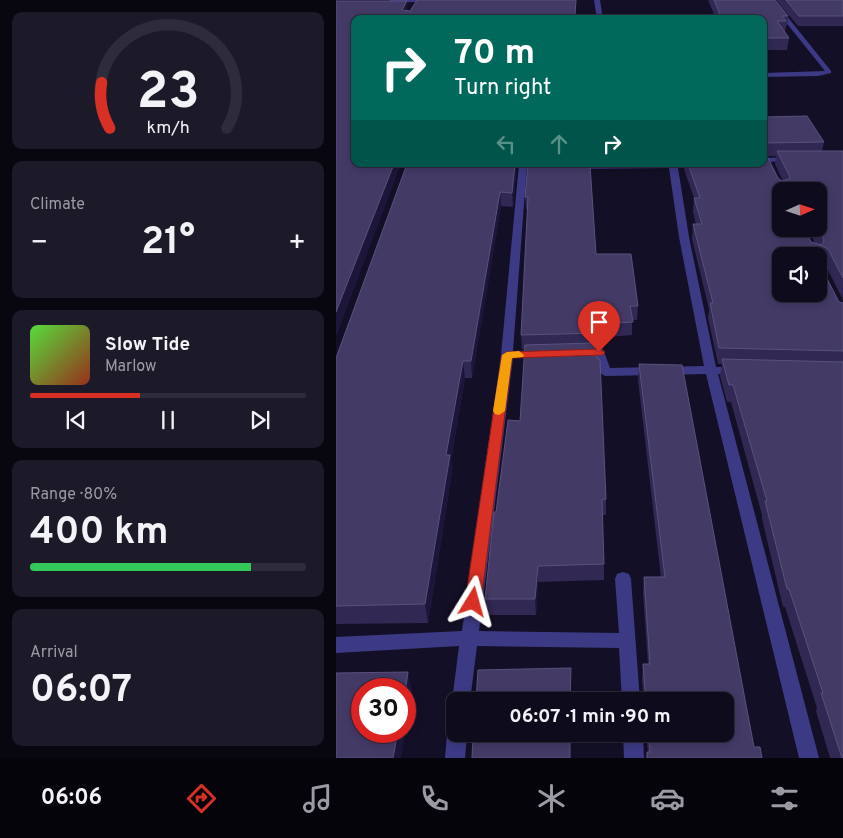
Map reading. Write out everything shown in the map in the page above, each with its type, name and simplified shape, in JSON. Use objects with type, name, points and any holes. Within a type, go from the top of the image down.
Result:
[{"type":"street","points":[[597,0],[599,15]]},
{"type":"street","points":[[767,75],[829,72],[771,0]]},
{"type":"street","points":[[414,7],[418,1]]},
{"type":"street","points":[[382,2],[438,1]]},
{"type":"street","points":[[767,162],[804,159]]},
{"type":"street","points":[[462,692],[507,355],[526,167]]},
{"type":"street","points":[[673,167],[684,237],[711,370],[809,758]]},
{"type":"street","points":[[572,353],[599,352],[606,372],[748,371]]},
{"type":"street","points":[[507,355],[554,354]]},
{"type":"street","points":[[623,579],[631,692]]},
{"type":"street","points":[[336,645],[468,638],[628,641]]},
{"type":"street","points":[[455,758],[456,742]]},
{"type":"street","points":[[633,742],[634,758]]},
{"type":"building","points":[[417,0],[576,0],[575,15],[351,15],[351,167],[393,167],[336,312],[336,1],[407,1],[402,10],[410,11]]},
{"type":"building","points":[[714,0],[775,0],[788,16],[782,16],[786,21],[777,21],[789,38],[767,38],[767,15],[720,15]]},
{"type":"building","points":[[786,0],[843,0],[843,16],[799,16]]},
{"type":"building","points":[[807,116],[824,142],[767,143],[767,117]]},
{"type":"building","points":[[777,151],[843,151],[843,278],[827,247],[820,245],[820,247],[772,247],[772,302],[827,302],[827,279],[839,302],[843,303],[843,351],[719,348],[710,303],[713,303],[693,224],[702,224],[694,198],[700,198],[689,167],[767,167],[767,156],[778,178],[782,181],[790,177]]},
{"type":"building","points":[[406,167],[515,167],[512,193],[500,192],[471,361],[463,361],[446,455],[450,455],[425,604],[336,606],[336,358]]},
{"type":"building","points":[[528,167],[590,167],[596,254],[631,254],[638,306],[630,306],[633,322],[599,324],[599,333],[521,335],[528,197],[525,197]]},
{"type":"building","points":[[593,343],[597,358],[600,360],[606,499],[602,500],[604,564],[538,566],[535,599],[485,599],[494,512],[496,512],[508,420],[520,421],[525,345]]},
{"type":"building","points":[[722,359],[843,362],[843,758],[789,589],[787,589],[765,501],[767,501],[733,385],[729,385]]},
{"type":"building","points":[[639,364],[682,365],[754,747],[760,747],[762,758],[647,758],[647,752],[650,752],[649,742],[734,742],[734,692],[645,692],[643,664],[650,664],[644,577],[665,577]]},
{"type":"building","points":[[571,668],[570,692],[477,692],[478,670]]},
{"type":"building","points":[[408,672],[407,678],[351,678],[351,743],[396,743],[393,758],[336,758],[336,673]]},
{"type":"building","points":[[473,742],[570,742],[570,758],[472,758]]},
{"type":"slow traffic","points":[[499,411],[507,355],[519,355]]},
{"type":"route","points":[[473,602],[507,355],[599,352]]}]
